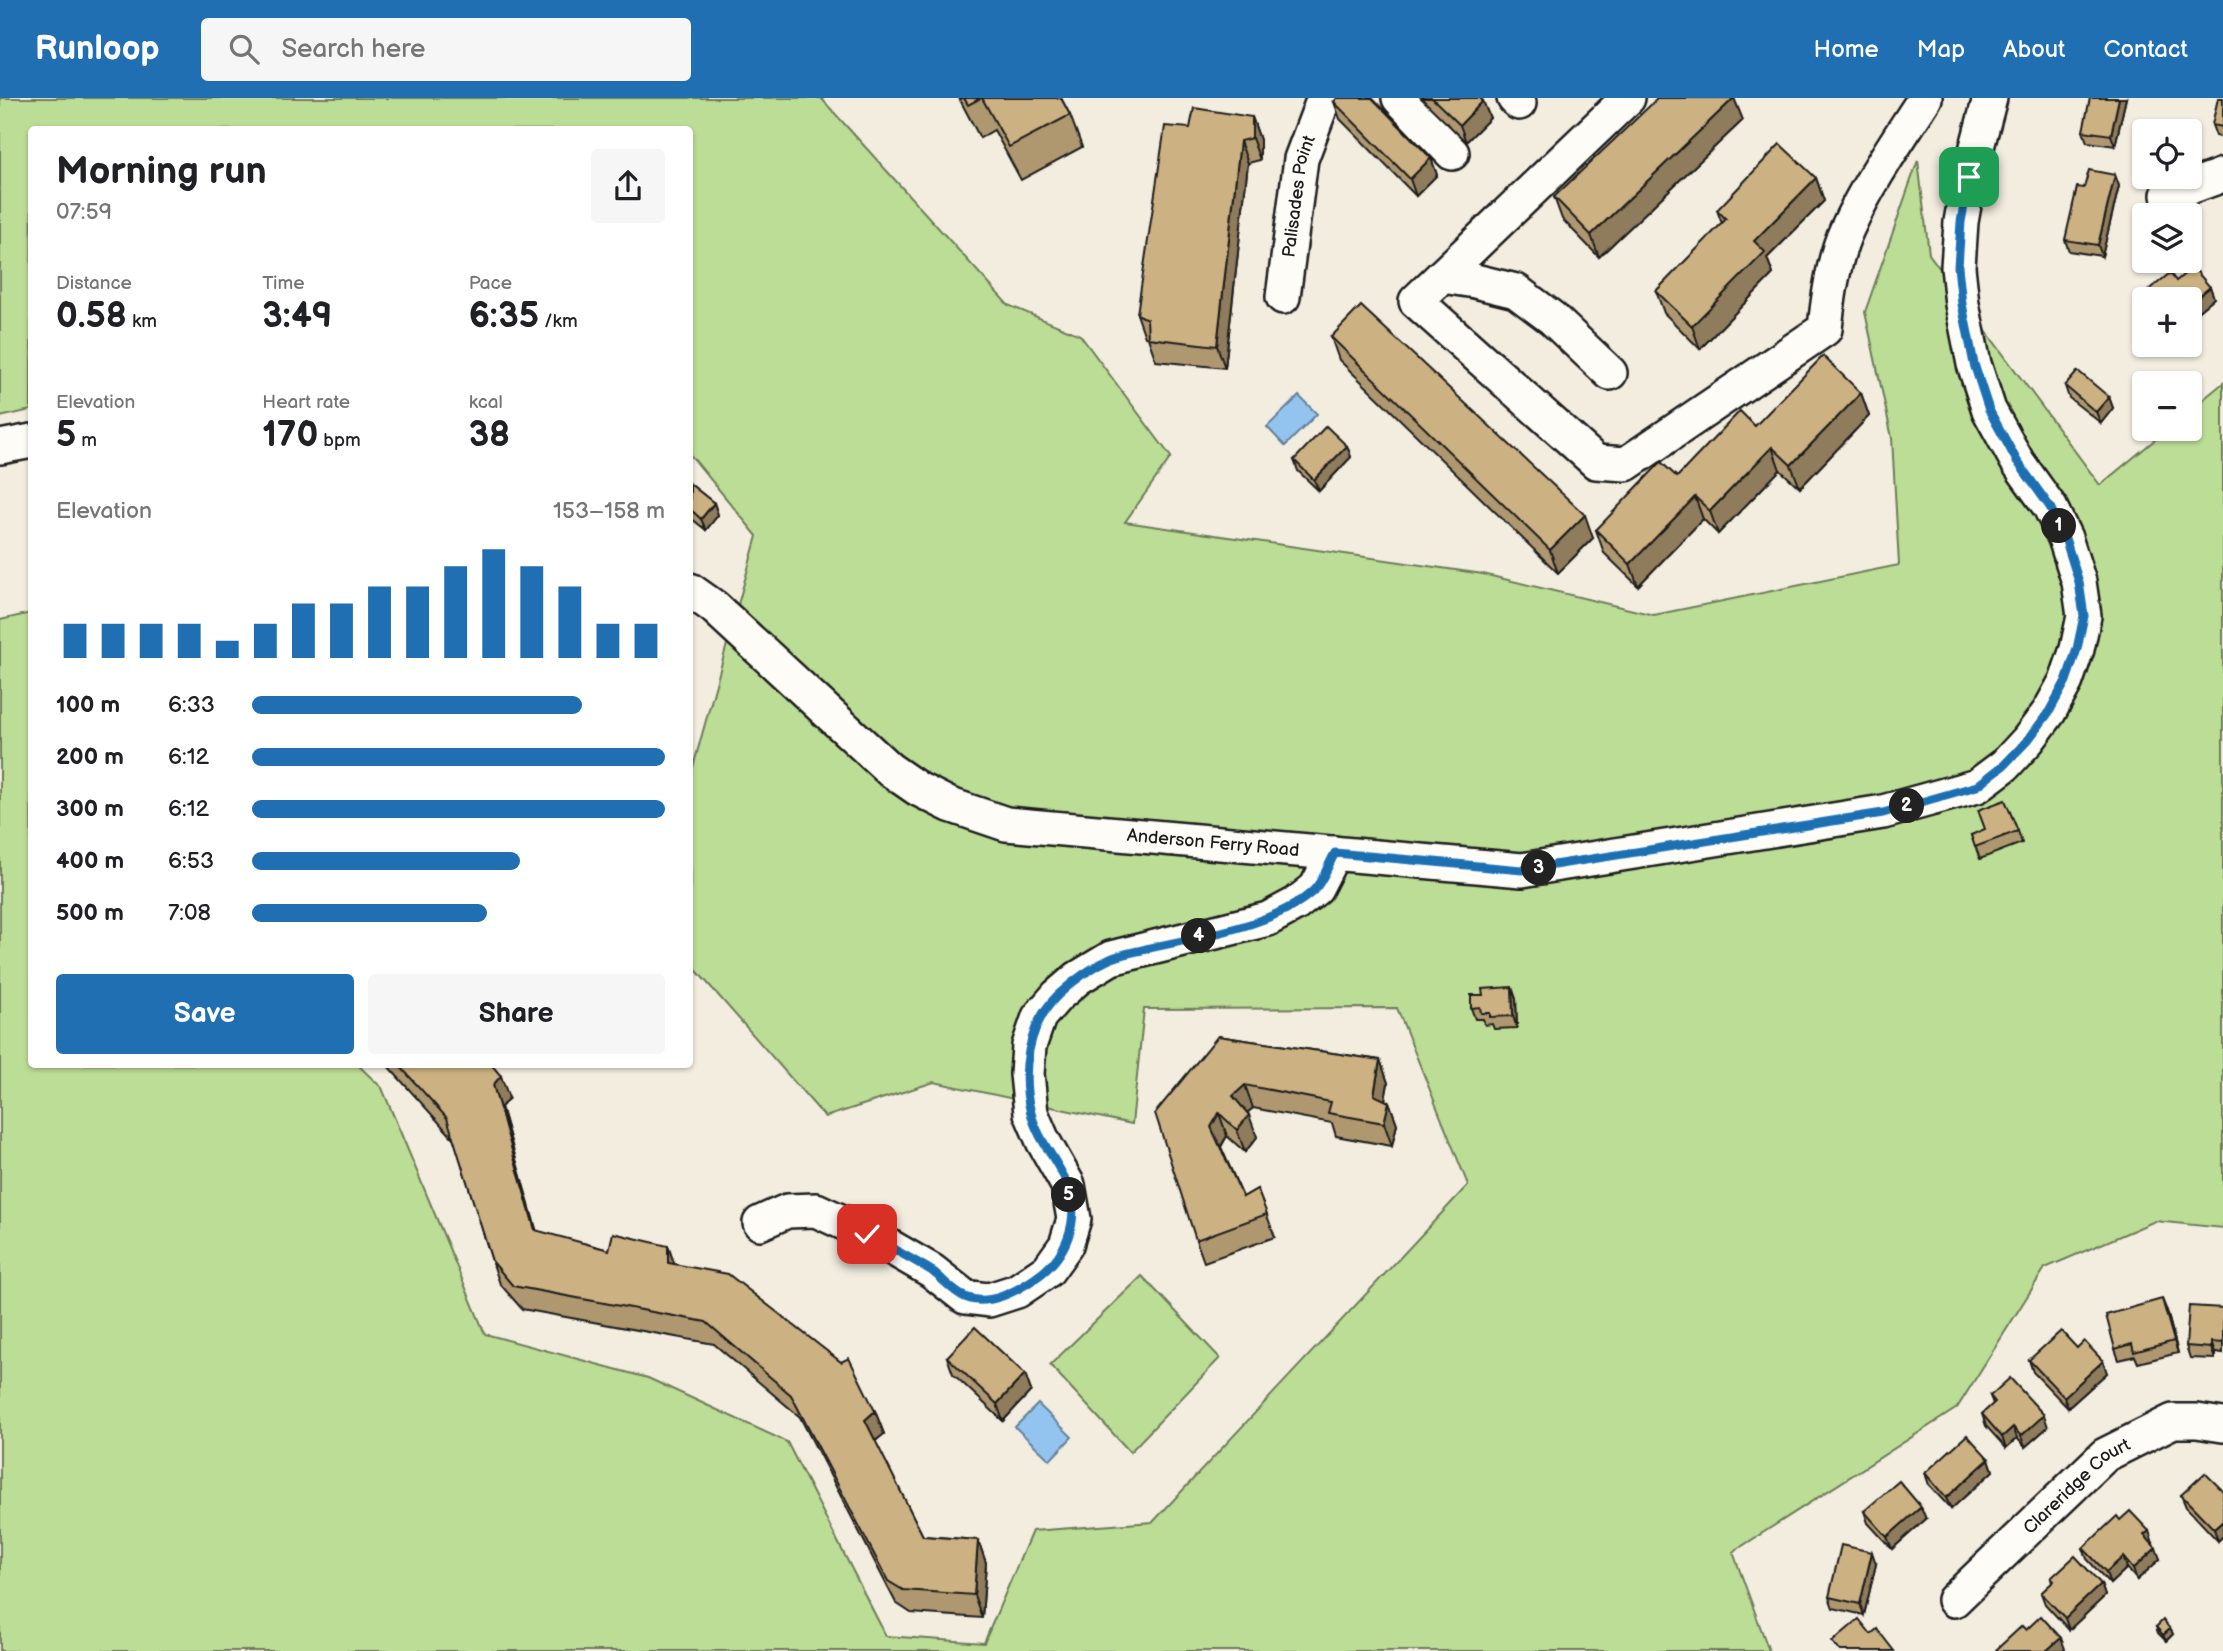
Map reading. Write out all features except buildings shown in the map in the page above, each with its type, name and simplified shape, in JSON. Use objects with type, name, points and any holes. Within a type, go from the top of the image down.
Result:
[{"type":"street","name":"Palisades Point","points":[[1283,297],[1301,159],[1324,98]]},
{"type":"street","points":[[1399,98],[1452,153]]},
{"type":"street","points":[[1628,98],[1416,301],[1596,461],[1626,464],[1825,329],[1829,292],[1846,230],[1887,156],[1925,98]]},
{"type":"street","name":"Anderson Ferry Road","points":[[693,592],[714,607],[889,769],[918,789],[950,805],[1006,824],[1522,870],[1883,813],[1977,786],[2004,765],[2028,740],[2049,712],[2066,681],[2084,616],[2079,582],[2065,538],[2050,507],[2017,461],[1989,410],[1974,364],[1962,304],[1958,267],[1961,222],[1969,177],[1990,98]]},
{"type":"street","points":[[2168,195],[2223,176]]},
{"type":"street","points":[[1443,276],[1516,291],[1552,318],[1610,373]]},
{"type":"street","points":[[0,447],[28,442]]},
{"type":"street","points":[[760,1223],[787,1211],[816,1210],[867,1234],[922,1265],[965,1297],[989,1300],[1017,1291],[1048,1270],[1066,1245],[1074,1219],[1068,1185],[1031,1113],[1027,1074],[1029,1046],[1039,1017],[1057,996],[1078,978],[1111,958],[1268,919],[1296,905],[1316,888],[1335,853]]},
{"type":"street","name":"Clareridge Court","points":[[1954,1600],[2105,1455],[2172,1421],[2197,1421],[2223,1426]]},
{"type":"green space","points":[[0,98],[821,98],[1008,305],[1080,335],[1171,457],[1125,522],[1483,574],[1654,615],[1899,565],[1892,438],[1865,312],[1918,160],[1929,254],[2100,485],[2153,441],[2202,441],[2202,400],[2223,383],[2223,1228],[2155,1221],[2045,1268],[1957,1408],[1733,1552],[1769,1651],[0,1651],[0,620],[28,614],[28,1068],[361,1068],[382,1088],[485,1334],[648,1378],[787,1442],[886,1636],[984,1643],[1032,1531],[1153,1522],[1468,1185],[1397,1008],[1144,1009],[1132,1124],[934,1082],[825,1117],[693,966],[693,767],[757,536],[693,458],[693,126],[28,126],[28,411],[0,417]]},
{"type":"green space","points":[[1142,1276],[1220,1358],[1130,1452],[1050,1365]]},
{"type":"water","points":[[1299,396],[1317,414],[1285,446],[1267,427]]},
{"type":"water","points":[[1038,1404],[1072,1437],[1050,1460],[1015,1427]]},
{"type":"route","points":[[867,1234],[932,1272],[965,1297],[989,1300],[1017,1291],[1048,1270],[1066,1245],[1074,1219],[1068,1185],[1031,1113],[1027,1074],[1029,1046],[1039,1017],[1057,996],[1078,978],[1111,958],[1268,919],[1296,905],[1316,888],[1335,853],[1522,870],[1883,813],[1977,786],[2004,765],[2028,740],[2049,712],[2066,681],[2084,616],[2079,582],[2065,538],[2050,507],[2017,461],[1989,410],[1974,364],[1958,267],[1961,222],[1969,177]]}]
